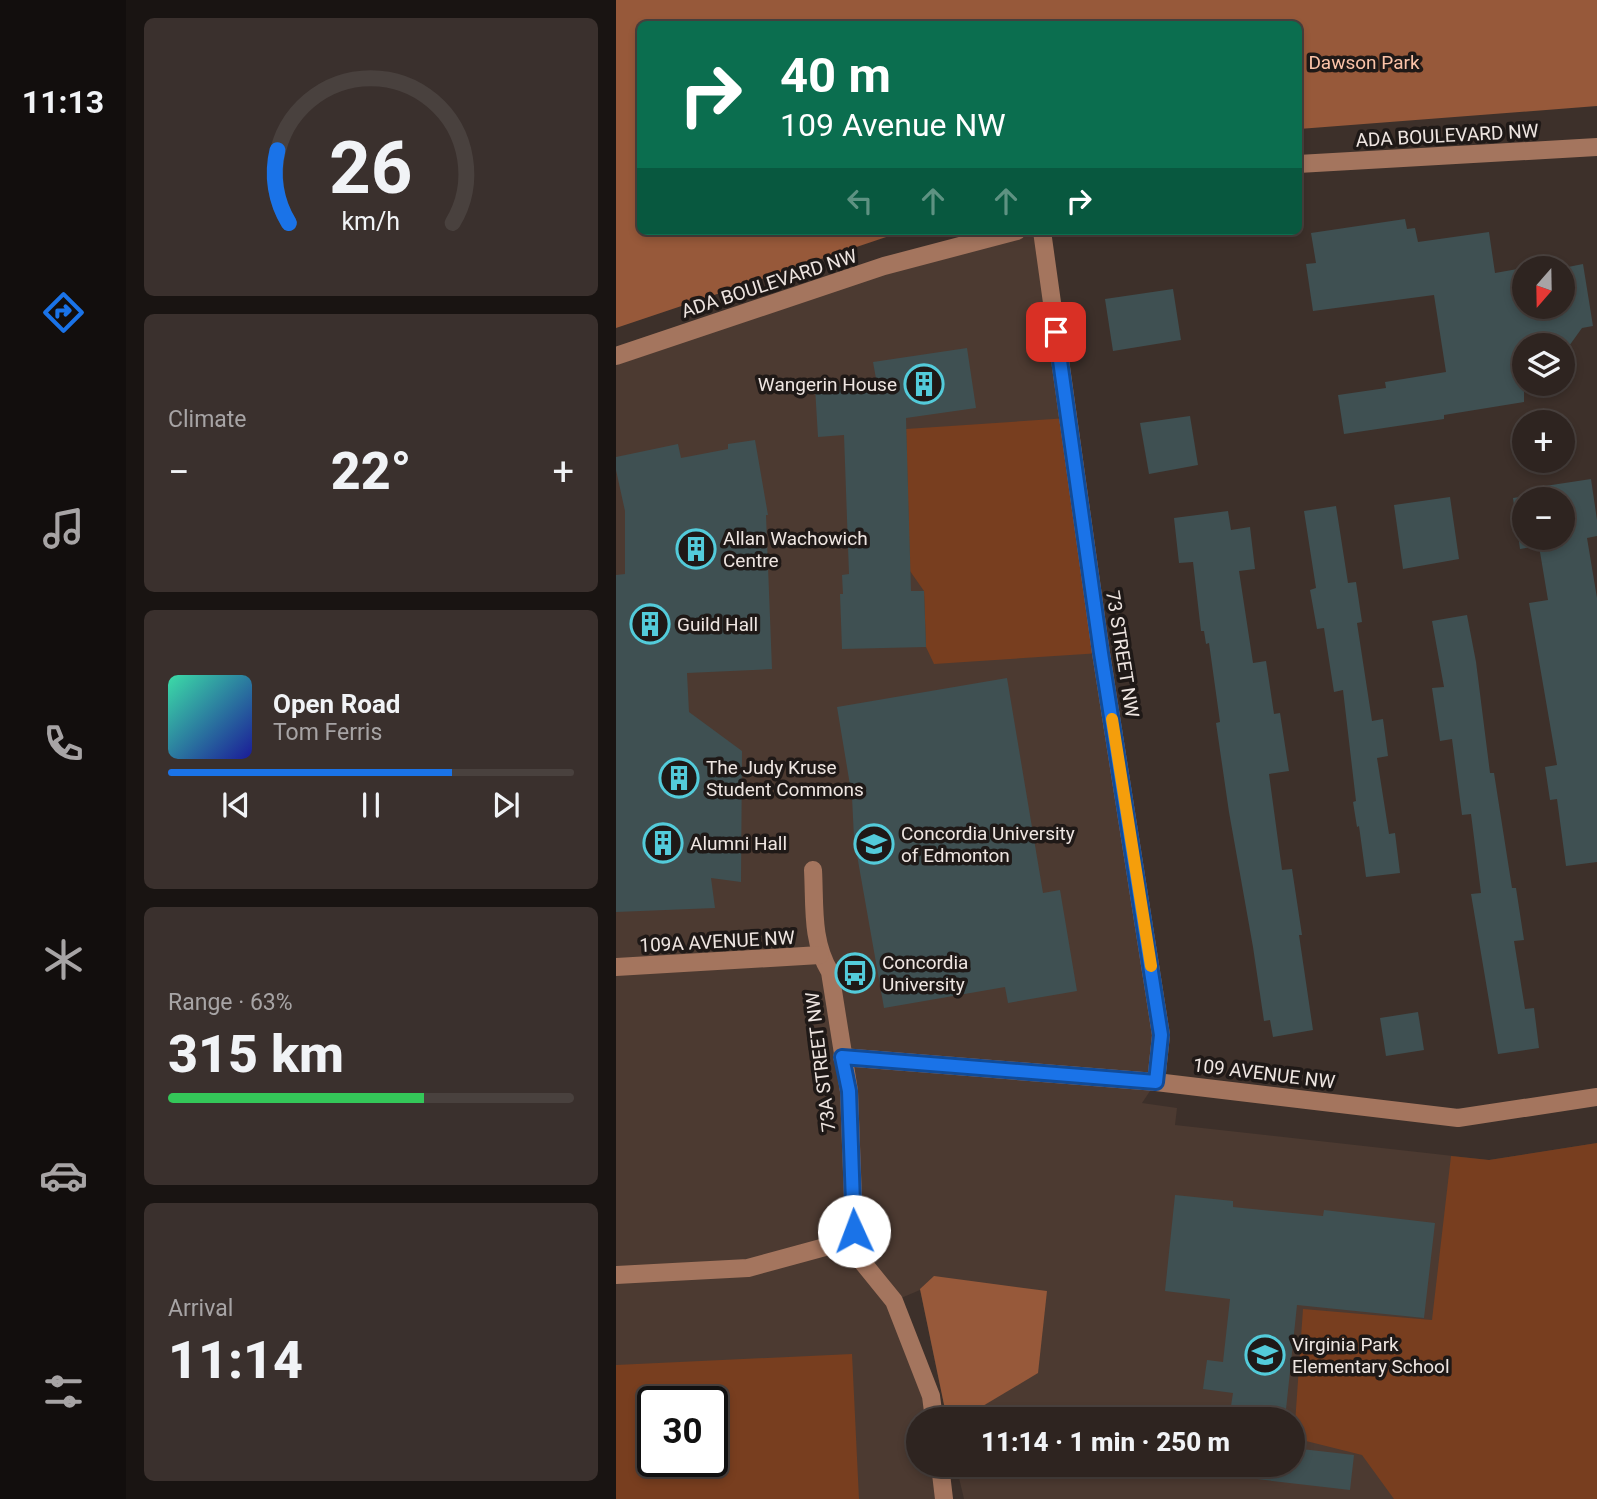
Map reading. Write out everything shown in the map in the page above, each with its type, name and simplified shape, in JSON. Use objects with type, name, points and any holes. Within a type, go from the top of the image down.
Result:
[{"type":"street","name":"ADA BOULEVARD NW","points":[[1302,164],[1597,147]]},
{"type":"street","name":"ADA BOULEVARD NW","points":[[616,356],[884,266],[1002,235]]},
{"type":"street","name":"73 STREET NW","points":[[1043,235],[1101,653],[1161,1035],[1156,1082]]},
{"type":"street","name":"73A STREET NW","points":[[813,870],[816,937],[820,955],[830,972],[849,1091],[855,1253]]},
{"type":"street","name":"109A AVENUE NW","points":[[616,968],[820,955]]},
{"type":"street","name":"109 AVENUE NW","points":[[842,1057],[1156,1082],[1458,1118],[1597,1097]]},
{"type":"street","points":[[616,1275],[748,1268],[836,1244],[855,1253],[894,1300],[931,1396],[932,1407]]},
{"type":"street","points":[[941,1477],[944,1499]]},
{"type":"shaded area","name":"Concordia University of Edmonton","points":[[1004,235],[1043,235],[1161,1035],[1156,1082],[1142,1103],[1177,1108],[1175,1125],[1489,1160],[1597,1143],[1597,1499],[964,1499],[959,1477],[1305,1477],[1305,1407],[944,1407],[920,1290],[894,1301],[930,1407],[906,1407],[906,1477],[941,1477],[944,1499],[616,1499],[616,356]]},
{"type":"shaded area","points":[[1068,418],[1101,653],[934,664],[926,647],[924,591],[910,571],[906,429]]},
{"type":"shaded area","points":[[1597,1143],[1597,1499],[1394,1499],[1362,1455],[1305,1441],[1305,1407],[1296,1407],[1303,1309],[1432,1320],[1451,1156],[1489,1160]]},
{"type":"shaded area","points":[[852,1354],[859,1499],[616,1499],[616,1365]]},
{"type":"green space","name":"Dawson Park","points":[[616,0],[1597,0],[1597,106],[1302,129],[1302,21],[637,21],[637,235],[892,235],[616,328]]},
{"type":"green space","points":[[934,1276],[1047,1291],[1038,1373],[981,1407],[945,1407],[920,1289]]},
{"type":"building","points":[[1405,219],[1407,229],[1415,228],[1418,242],[1489,232],[1495,273],[1512,270],[1512,319],[1575,319],[1575,266],[1583,264],[1593,326],[1582,328],[1575,338],[1575,333],[1512,333],[1512,396],[1524,396],[1524,402],[1444,415],[1444,419],[1344,434],[1338,395],[1386,388],[1385,382],[1446,372],[1434,295],[1313,311],[1306,264],[1316,263],[1311,233]]},
{"type":"building","points":[[1173,289],[1181,340],[1113,351],[1105,299]]},
{"type":"building","points":[[967,348],[976,408],[906,418],[911,591],[924,591],[926,647],[842,649],[840,594],[843,594],[842,575],[849,574],[844,435],[818,437],[815,387],[877,384],[873,362]]},
{"type":"building","points":[[1190,416],[1198,465],[1149,474],[1140,423]]},
{"type":"building","points":[[755,440],[768,515],[772,669],[687,673],[689,712],[742,751],[741,882],[711,878],[715,908],[616,912],[616,575],[625,574],[625,511],[616,470],[616,457],[678,444],[681,458],[728,449],[728,444]]},
{"type":"building","points":[[1591,479],[1597,520],[1597,536],[1587,538],[1597,598],[1597,862],[1566,866],[1557,799],[1550,800],[1545,767],[1557,765],[1529,603],[1548,600],[1540,550],[1575,550],[1575,487],[1539,487]]},
{"type":"building","points":[[1450,497],[1459,559],[1403,569],[1394,505]]},
{"type":"building","points":[[1336,506],[1348,583],[1356,582],[1362,622],[1357,623],[1372,721],[1383,719],[1388,756],[1377,758],[1389,834],[1395,833],[1400,873],[1366,877],[1353,802],[1356,801],[1343,690],[1334,692],[1324,628],[1317,629],[1310,590],[1316,588],[1304,511]]},
{"type":"building","points":[[1228,511],[1231,530],[1250,527],[1255,569],[1239,571],[1253,663],[1266,661],[1274,714],[1280,713],[1289,771],[1269,774],[1282,870],[1292,869],[1313,1030],[1273,1037],[1270,1020],[1264,1021],[1229,812],[1216,723],[1220,722],[1209,643],[1206,644],[1204,631],[1201,631],[1193,562],[1179,563],[1174,518]]},
{"type":"building","points":[[1467,615],[1476,662],[1490,773],[1494,773],[1512,888],[1516,888],[1524,940],[1514,941],[1525,1009],[1534,1008],[1539,1048],[1498,1054],[1471,894],[1481,893],[1471,814],[1462,815],[1452,739],[1440,741],[1432,688],[1444,687],[1432,621]]},
{"type":"building","name":"Concordia University of Edmonton","points":[[1007,678],[1043,893],[1060,890],[1077,991],[1008,1003],[1005,987],[884,1008],[854,838],[852,797],[837,707]]},
{"type":"building","points":[[1418,1012],[1424,1050],[1386,1056],[1380,1018]]},
{"type":"building","name":"Virginia Park Elementary School","points":[[1175,1195],[1233,1201],[1233,1207],[1323,1216],[1324,1210],[1435,1223],[1424,1318],[1297,1305],[1286,1407],[1231,1407],[1233,1393],[1203,1389],[1207,1360],[1223,1362],[1230,1299],[1165,1291]]},
{"type":"building","points":[[1305,1449],[1354,1455],[1350,1490],[1239,1477],[1305,1477]]},
{"type":"slow traffic","points":[[1112,719],[1151,966]]},
{"type":"place","name":"Wangerin House","points":[[924,384]]},
{"type":"place","name":"Allan Wachowich Centre","points":[[696,549]]},
{"type":"place","name":"Guild Hall","points":[[650,624]]},
{"type":"place","name":"The Judy Kruse Student Commons","points":[[679,778]]},
{"type":"place","name":"Alumni Hall","points":[[663,843]]},
{"type":"place","name":"Concordia University of Edmonton","points":[[874,844]]},
{"type":"place","name":"Concordia University","points":[[855,973]]},
{"type":"place","name":"Virginia Park Elementary School","points":[[1265,1355]]},
{"type":"route","points":[[854,1231],[849,1091],[842,1057],[1156,1082],[1161,1035],[1101,653],[1056,332]]}]
